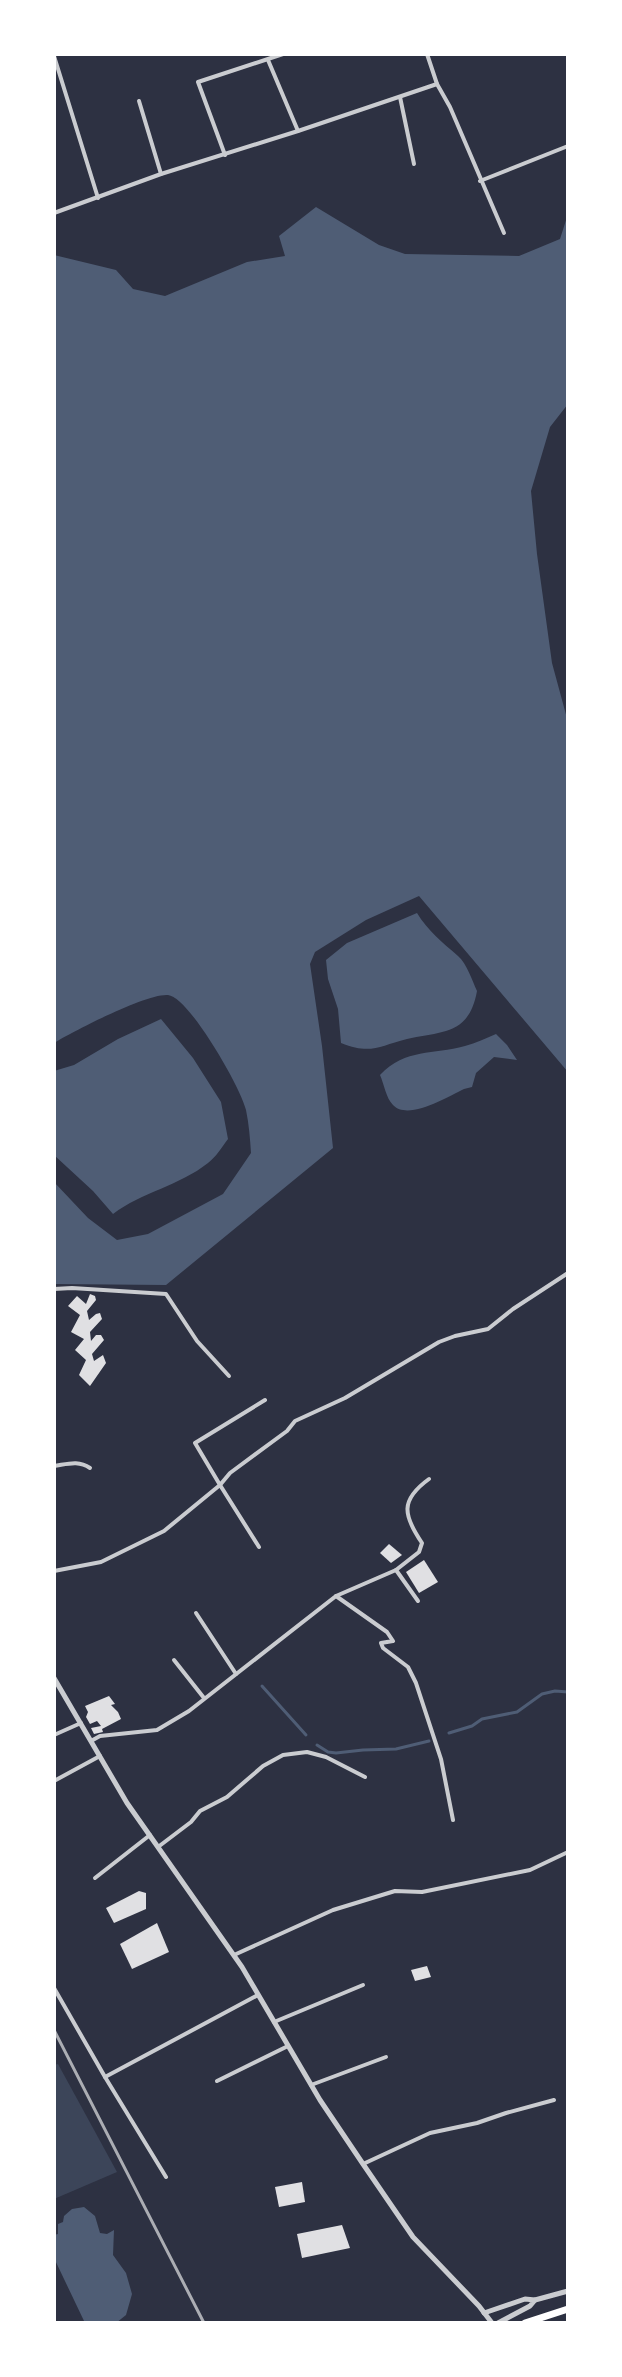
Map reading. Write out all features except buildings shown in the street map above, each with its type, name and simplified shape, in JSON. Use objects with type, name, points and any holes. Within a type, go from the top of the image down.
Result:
[{"type":"highway","points":[[525,2323],[568,2309]]},
{"type":"street","points":[[225,155],[198,82],[283,54]]},
{"type":"street","points":[[427,54],[437,84],[450,107],[504,233]]},
{"type":"street","points":[[54,56],[98,198]]},
{"type":"street","points":[[268,59],[298,131]]},
{"type":"street","points":[[54,213],[161,174],[437,84]]},
{"type":"street","points":[[400,97],[414,164]]},
{"type":"street","points":[[139,101],[161,174]]},
{"type":"street","points":[[480,181],[568,146]]},
{"type":"street","points":[[54,1571],[101,1562],[164,1531],[220,1485],[230,1473],[287,1431],[295,1421],[345,1398],[439,1342],[488,1329],[568,1273]]},
{"type":"street","points":[[54,1289],[166,1294],[197,1341],[229,1376]]},
{"type":"street","points":[[259,1547],[195,1443],[265,1400]]},
{"type":"street","points":[[54,1466],[77,1462],[90,1468]]},
{"type":"street","points":[[91,1741],[100,1736],[157,1730],[189,1711],[336,1596],[396,1570],[419,1552],[422,1543],[408,1523],[409,1498],[429,1479]]},
{"type":"street","points":[[396,1570],[418,1601]]},
{"type":"street","points":[[336,1596],[387,1632],[393,1641],[381,1643],[383,1648],[408,1667],[430,1721],[453,1820]]},
{"type":"street","points":[[196,1613],[236,1674]]},
{"type":"street","points":[[174,1660],[204,1698]]},
{"type":"street","points":[[54,1678],[127,1803],[234,1955],[311,2085],[413,2237],[495,2323],[530,2306],[535,2300]]},
{"type":"street","points":[[54,1735],[81,1723]]},
{"type":"street","points":[[158,1847],[191,1822],[200,1811],[227,1797],[263,1766],[283,1755],[307,1752],[326,1757],[365,1777]]},
{"type":"street","points":[[54,1781],[100,1756]]},
{"type":"street","points":[[95,1878],[150,1835]]},
{"type":"street","points":[[234,1955],[333,1910],[370,1898],[395,1891],[422,1892],[530,1870],[568,1852]]},
{"type":"street","points":[[274,2022],[363,1985]]},
{"type":"street","points":[[54,1988],[166,2177]]},
{"type":"street","points":[[105,2077],[258,1995]]},
{"type":"street","points":[[217,2081],[288,2046]]},
{"type":"street","points":[[311,2085],[386,2057]]},
{"type":"street","points":[[363,2164],[430,2133],[477,2123],[554,2100]]},
{"type":"street","points":[[484,2313],[525,2299],[535,2300],[568,2291]]},
{"type":"shaded area","points":[[316,207],[379,245],[405,254],[519,256],[560,239],[568,214],[568,404],[550,427],[531,491],[552,663],[568,722],[568,1072],[419,896],[366,920],[315,952],[310,964],[333,1148],[166,1285],[54,1284],[54,1182],[88,1218],[117,1240],[148,1234],[223,1194],[251,1153],[246,1110],[235,1083],[201,1026],[177,1000],[168,995],[144,1000],[54,1043],[54,255],[116,270],[133,289],[165,296],[247,262],[285,256],[279,236]]},
{"type":"shaded area","points":[[417,913],[461,959],[469,972],[477,991],[473,1006],[460,1024],[442,1032],[375,1048],[351,1047],[341,1043],[338,1009],[328,979],[326,960],[347,943]]},
{"type":"shaded area","points":[[161,1019],[193,1058],[221,1102],[228,1139],[214,1158],[197,1171],[113,1214],[54,1155],[54,1071],[74,1065],[118,1039]]},
{"type":"shaded area","points":[[496,1034],[517,1060],[494,1057],[476,1073],[472,1087],[428,1106],[408,1110],[393,1105],[380,1075],[390,1066],[410,1056],[465,1046]]},
{"type":"shaded area","points":[[58,2064],[117,2172],[54,2199],[54,2065]]},
{"type":"shaded area","points":[[84,2207],[95,2216],[100,2233],[107,2234],[114,2230],[113,2255],[126,2273],[132,2294],[126,2315],[116,2323],[85,2323],[54,2258],[54,2235],[58,2234],[58,2224],[72,2209]]},
{"type":"waterway","points":[[262,1686],[306,1735]]},
{"type":"waterway","points":[[449,1733],[472,1726],[482,1719],[517,1712],[542,1694],[568,1692]]},
{"type":"waterway","points":[[317,1745],[336,1753],[396,1749],[429,1741]]},
{"type":"railway","points":[[54,2030],[204,2323]]}]
